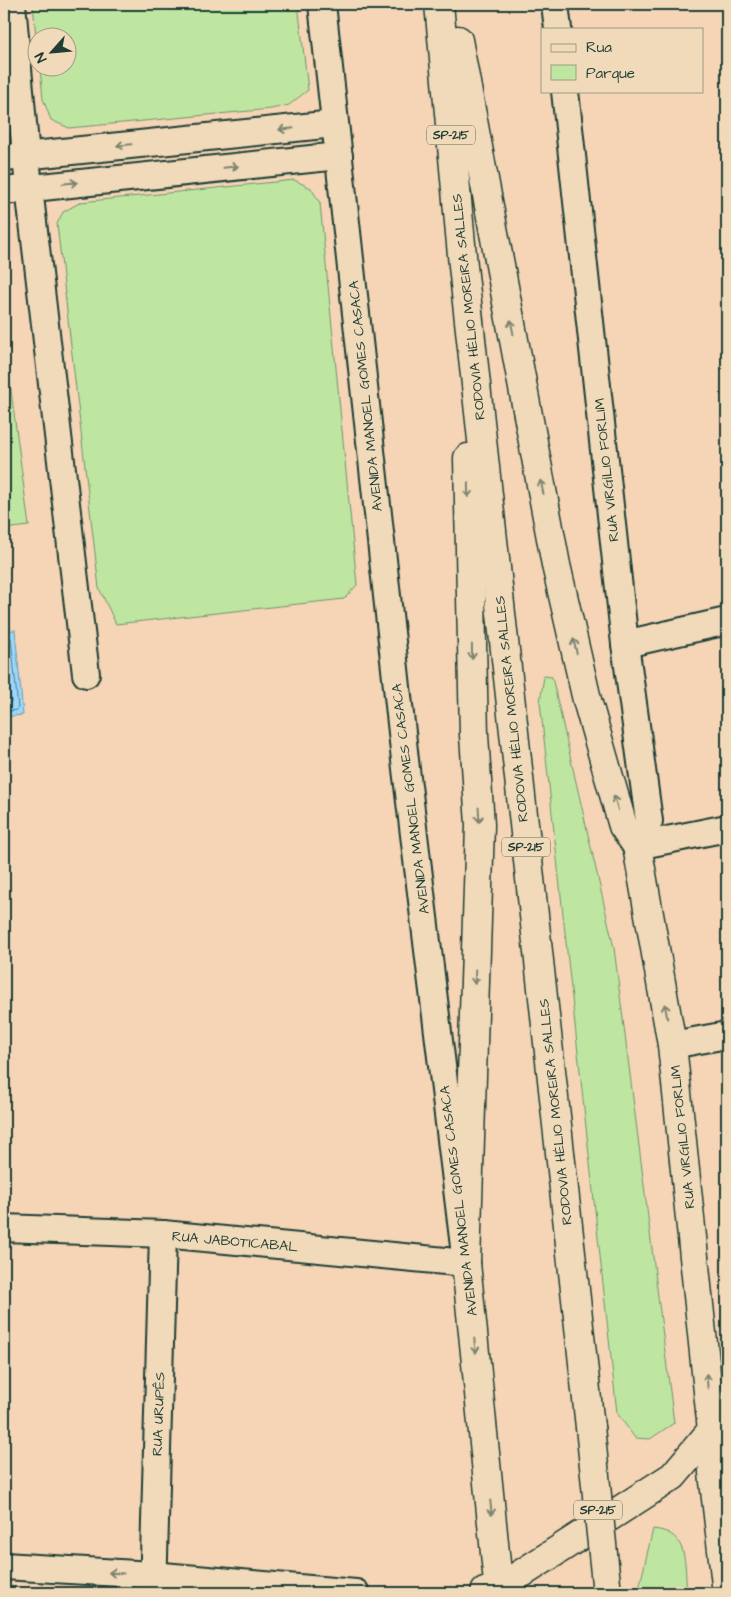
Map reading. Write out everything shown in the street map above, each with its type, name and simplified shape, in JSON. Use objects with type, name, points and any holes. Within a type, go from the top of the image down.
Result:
[{"type":"main road","name":"RODOVIA HÉLIO MOREIRA SALLES","points":[[439,4],[463,266],[590,1427],[606,1593]]},
{"type":"main road","points":[[451,4],[556,565],[587,700],[622,826],[637,846]]},
{"type":"main road","points":[[463,266],[474,734],[480,825],[466,1263]]},
{"type":"main road","name":"RUA VIRGILIO FORLIM","points":[[637,846],[672,1046],[720,1427],[720,1470],[727,1593]]},
{"type":"main road","name":"AVENIDA MANOEL GOMES CASACA","points":[[466,1263],[493,1591]]},
{"type":"main road","points":[[493,1591],[673,1476],[720,1427]]},
{"type":"main road","points":[[673,1476],[720,1470]]},
{"type":"street","points":[[12,4],[15,157],[30,188],[86,674]]},
{"type":"street","name":"AVENIDA MANOEL GOMES CASACA","points":[[322,4],[407,779],[466,1263]]},
{"type":"street","points":[[555,4],[558,28]]},
{"type":"street","name":"RUA VIRGÍLIO FORLIM","points":[[565,92],[625,644],[649,821],[637,846]]},
{"type":"street","points":[[15,157],[334,124]]},
{"type":"street","points":[[4,191],[339,156]]},
{"type":"street","points":[[625,644],[727,621]]},
{"type":"street","points":[[637,846],[727,828]]},
{"type":"street","points":[[672,1046],[727,1035]]},
{"type":"street","name":"RUA JABOTICABAL","points":[[4,1228],[163,1234],[466,1263]]},
{"type":"street","name":"RUA URUPÊS","points":[[153,1584],[163,1234]]},
{"type":"street","points":[[4,1566],[153,1584],[356,1593]]},
{"type":"green space","points":[[33,4],[298,4],[308,90],[289,105],[271,109],[69,128],[51,120],[43,99],[41,78],[78,78],[78,28],[35,28]]},
{"type":"green space","points":[[294,180],[311,188],[320,203],[357,585],[344,599],[116,624],[99,588],[57,224],[63,212],[81,202]]},
{"type":"green space","points":[[4,338],[29,526],[4,529]]},
{"type":"green space","points":[[544,676],[552,677],[614,948],[674,1423],[650,1439],[635,1438],[617,1413],[540,702]]},
{"type":"green space","points":[[653,1529],[665,1531],[674,1536],[679,1543],[685,1561],[687,1593],[638,1593]]},
{"type":"water","points":[[15,630],[23,715],[4,717],[4,631]]}]
